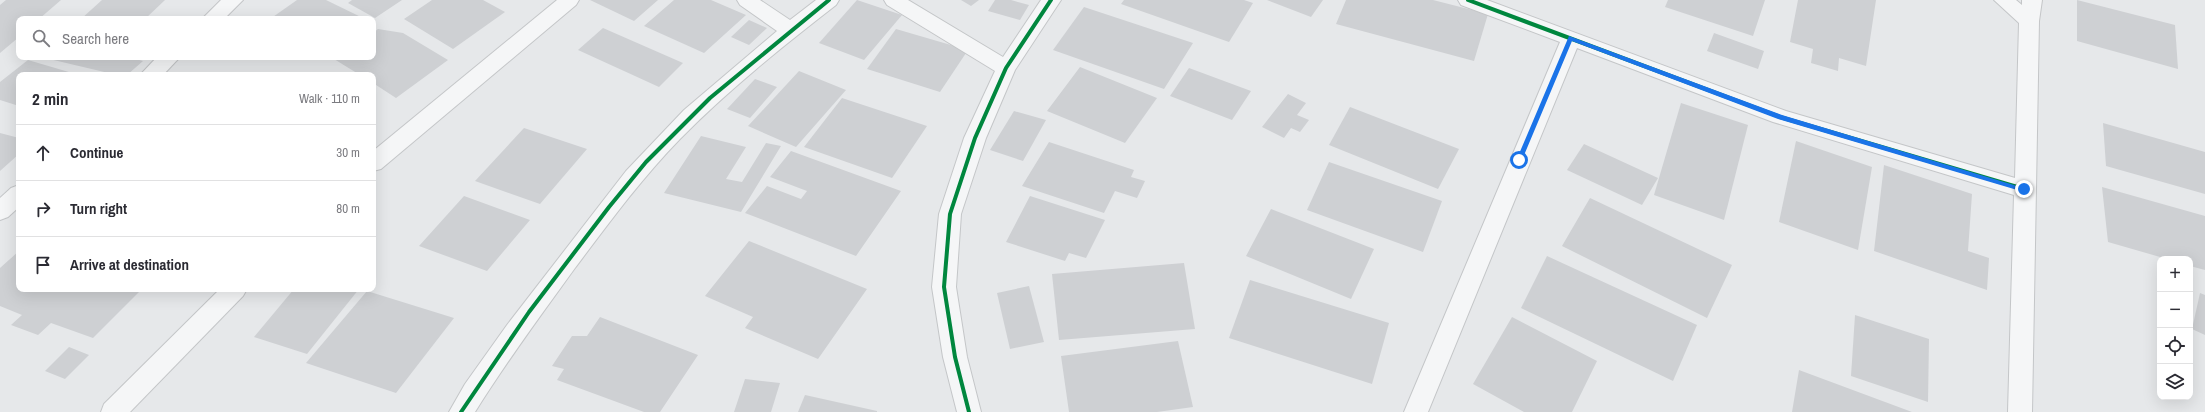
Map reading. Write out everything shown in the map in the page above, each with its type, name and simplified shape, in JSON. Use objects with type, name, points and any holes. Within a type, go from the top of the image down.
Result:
[{"type":"street","points":[[215,16],[233,0]]},
{"type":"street","points":[[376,161],[569,0]]},
{"type":"street","points":[[747,0],[786,27]]},
{"type":"street","points":[[461,412],[523,319],[635,174],[672,134],[720,88],[766,49],[829,0]]},
{"type":"street","points":[[894,0],[1006,68]]},
{"type":"street","points":[[969,412],[955,357],[944,287],[950,214],[975,138],[1006,68],[1051,0]]},
{"type":"street","points":[[1468,0],[1780,117],[2024,189]]},
{"type":"street","points":[[2004,0],[2029,21]]},
{"type":"street","points":[[2020,412],[2024,189],[2029,21],[2032,0]]},
{"type":"street","points":[[1416,412],[1519,160],[1571,38]]},
{"type":"street","points":[[153,72],[167,60]]},
{"type":"street","points":[[0,212],[16,197]]},
{"type":"street","points":[[113,412],[232,292]]},
{"type":"building","points":[[6,0],[61,0],[42,16],[16,16],[16,40],[0,53],[0,5]]},
{"type":"building","points":[[102,0],[165,0],[148,16],[84,16]]},
{"type":"building","points":[[297,0],[326,0],[359,16],[274,16]]},
{"type":"building","points":[[352,0],[402,0],[376,17],[348,3]]},
{"type":"building","points":[[432,0],[483,0],[505,12],[453,49],[404,19]]},
{"type":"building","points":[[590,0],[658,0],[634,21]]},
{"type":"building","points":[[674,0],[711,0],[746,15],[704,53],[644,26]]},
{"type":"building","points":[[857,0],[902,15],[864,60],[819,43]]},
{"type":"building","points":[[961,0],[979,0],[971,6]]},
{"type":"building","points":[[995,0],[1011,0],[1029,5],[1020,20],[988,11]]},
{"type":"building","points":[[1124,0],[1244,0],[1253,3],[1229,42],[1121,4]]},
{"type":"building","points":[[1267,0],[1323,0],[1311,17]]},
{"type":"building","points":[[1346,0],[1433,0],[1488,14],[1474,61],[1336,24]]},
{"type":"building","points":[[1668,0],[1765,0],[1753,36],[1665,7]]},
{"type":"building","points":[[1798,0],[1876,0],[1866,66],[1839,58],[1838,71],[1811,63],[1813,49],[1790,42]]},
{"type":"building","points":[[2077,0],[2175,25],[2178,69],[2077,41]]},
{"type":"building","points":[[1084,7],[1193,43],[1164,89],[1053,50]]},
{"type":"building","points":[[749,20],[767,28],[749,45],[731,37]]},
{"type":"building","points":[[603,28],[683,63],[659,87],[578,50]]},
{"type":"building","points":[[378,29],[403,33],[448,60],[396,98],[376,85],[376,72],[355,72],[336,60],[376,60],[376,31]]},
{"type":"building","points":[[896,29],[968,50],[940,92],[867,69]]},
{"type":"building","points":[[1714,33],[1764,51],[1758,69],[1707,51]]},
{"type":"building","points":[[28,60],[69,72],[16,72],[16,105],[0,100],[0,82]]},
{"type":"building","points":[[53,60],[143,61],[130,72],[104,72]]},
{"type":"building","points":[[1080,67],[1157,98],[1125,143],[1047,111]]},
{"type":"building","points":[[1189,68],[1251,91],[1232,120],[1170,96]]},
{"type":"building","points":[[799,71],[846,90],[796,147],[748,126]]},
{"type":"building","points":[[755,79],[777,87],[750,118],[727,109]]},
{"type":"building","points":[[1288,94],[1306,103],[1297,115],[1309,120],[1300,132],[1291,128],[1284,138],[1262,127]]},
{"type":"building","points":[[842,98],[927,126],[892,178],[804,147]]},
{"type":"building","points":[[1681,103],[1748,125],[1724,220],[1654,195]]},
{"type":"building","points":[[1350,107],[1459,149],[1438,189],[1329,145]]},
{"type":"building","points":[[1014,111],[1046,120],[1023,161],[990,150]]},
{"type":"building","points":[[2103,123],[2205,152],[2205,194],[2106,166]]},
{"type":"building","points":[[524,128],[587,149],[540,204],[475,181]]},
{"type":"building","points":[[0,133],[16,137],[16,157],[0,171]]},
{"type":"building","points":[[701,136],[746,147],[726,179],[742,182],[766,143],[781,146],[741,212],[664,193]]},
{"type":"building","points":[[1796,141],[1872,167],[1858,250],[1779,222]]},
{"type":"building","points":[[1049,142],[1134,170],[1131,177],[1145,181],[1137,198],[1115,191],[1104,213],[1022,186]]},
{"type":"building","points":[[1584,144],[1658,178],[1642,205],[1567,170]]},
{"type":"building","points":[[791,151],[901,191],[856,256],[745,213],[767,186],[801,199],[807,191],[770,177]]},
{"type":"building","points":[[1329,162],[1442,201],[1423,252],[1307,210]]},
{"type":"building","points":[[1884,165],[1972,194],[1968,251],[1989,258],[1987,290],[1874,251]]},
{"type":"building","points":[[2102,187],[2205,216],[2205,270],[2193,267],[2193,256],[2157,256],[2108,242]]},
{"type":"building","points":[[464,196],[530,220],[487,271],[419,246]]},
{"type":"building","points":[[1030,196],[1105,220],[1086,258],[1069,253],[1065,261],[1006,242]]},
{"type":"building","points":[[1590,198],[1732,265],[1707,318],[1562,246]]},
{"type":"building","points":[[1271,209],[1374,249],[1351,299],[1246,256]]},
{"type":"building","points":[[749,241],[867,289],[818,359],[745,328],[753,317],[705,296]]},
{"type":"building","points":[[16,254],[16,292],[139,292],[93,338],[51,323],[38,335],[11,325],[22,315],[0,306],[0,268]]},
{"type":"building","points":[[1547,256],[1697,325],[1673,381],[1521,308]]},
{"type":"building","points":[[1184,263],[1195,329],[1059,340],[1052,274]]},
{"type":"building","points":[[1250,280],[1389,323],[1372,384],[1229,338]]},
{"type":"building","points":[[1029,286],[1044,342],[1010,349],[997,293]]},
{"type":"building","points":[[292,292],[357,292],[307,354],[254,337]]},
{"type":"building","points":[[366,292],[454,318],[396,393],[306,363]]},
{"type":"building","points":[[2200,293],[2205,295],[2205,335],[2193,329]]},
{"type":"building","points":[[1855,315],[1929,339],[1928,402],[1851,376]]},
{"type":"building","points":[[600,317],[698,355],[660,412],[644,412],[557,380],[564,369],[552,366],[572,336],[587,336]]},
{"type":"building","points":[[1512,317],[1597,361],[1572,412],[1524,412],[1473,384]]},
{"type":"building","points":[[1178,341],[1193,407],[1157,412],[1069,412],[1061,356]]},
{"type":"building","points":[[69,347],[89,355],[65,379],[45,371]]},
{"type":"building","points":[[1799,370],[1912,412],[1792,412]]},
{"type":"building","points":[[745,379],[780,383],[771,412],[734,412]]},
{"type":"building","points":[[805,395],[877,411],[877,412],[798,412]]},
{"type":"cycle path","points":[[461,412],[487,371],[529,312],[609,207],[659,147],[710,98],[829,0]]},
{"type":"cycle path","points":[[969,412],[955,357],[944,287],[950,214],[975,138],[1006,68],[1051,0]]},
{"type":"cycle path","points":[[1468,0],[1780,117],[2024,189]]},
{"type":"route","points":[[1519,160],[1571,38],[1780,117],[2024,189]]}]
